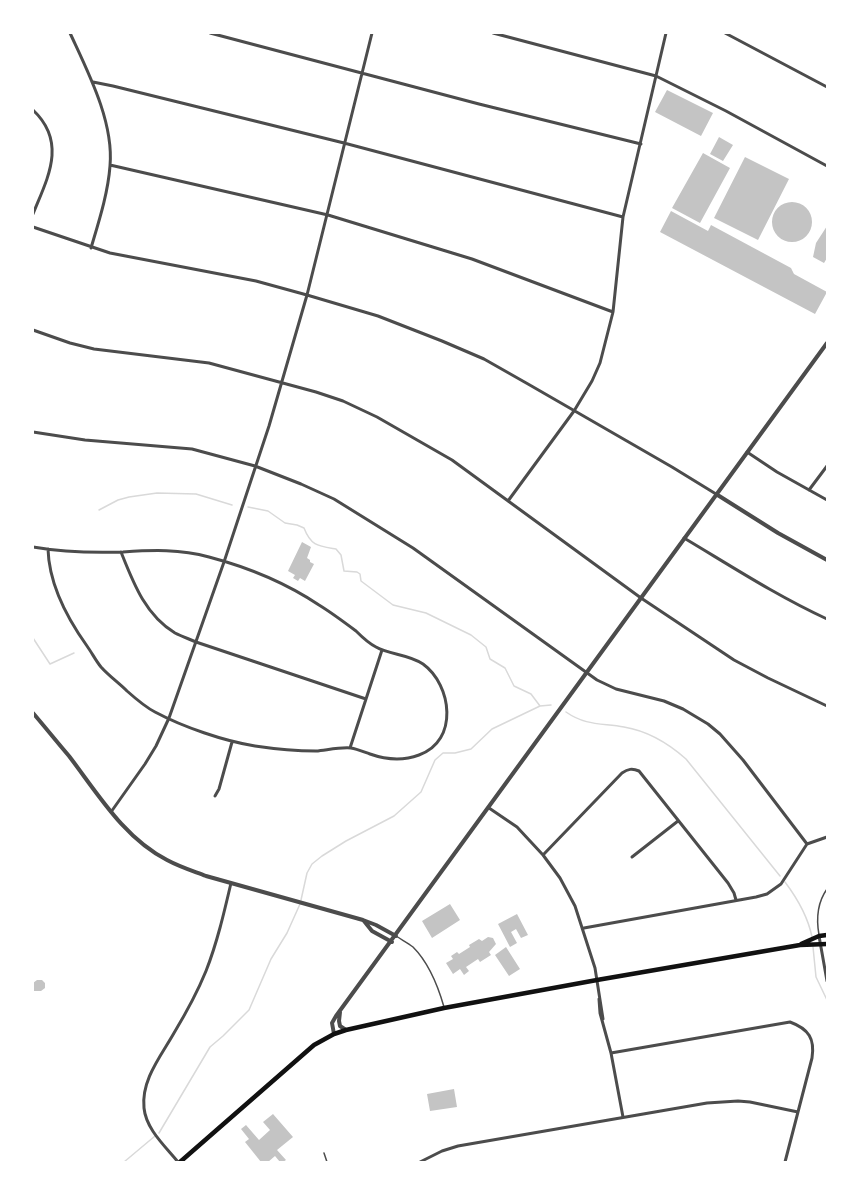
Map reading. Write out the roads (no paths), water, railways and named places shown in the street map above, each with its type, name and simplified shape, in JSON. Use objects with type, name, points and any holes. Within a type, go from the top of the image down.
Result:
[{"type":"main road","points":[[800,945],[819,936],[827,935]]},
{"type":"main road","points":[[179,1162],[314,1044],[334,1034],[444,1008],[597,980],[800,945],[827,944]]},
{"type":"street","points":[[70,33],[93,82],[103,112],[110,148],[106,192],[91,248]]},
{"type":"street","points":[[210,33],[641,144]]},
{"type":"street","points":[[111,812],[145,765],[169,718],[224,562],[269,426],[307,295],[372,33]]},
{"type":"street","points":[[493,33],[656,76],[827,166]]},
{"type":"street","points":[[508,501],[574,411],[600,363],[613,312],[623,216],[666,33]]},
{"type":"street","points":[[724,33],[827,87]]},
{"type":"street","points":[[93,82],[345,143],[623,216]]},
{"type":"street","points":[[33,111],[47,129],[52,160],[50,172],[33,214]]},
{"type":"street","points":[[110,165],[328,215],[472,259],[613,312]]},
{"type":"street","points":[[33,227],[91,248],[141,260],[256,281],[307,295],[378,316],[442,340],[484,359],[672,467],[778,533],[827,560]]},
{"type":"street","points":[[33,330],[94,349],[209,363],[343,401],[377,417],[452,460],[641,598],[734,660],[827,706]]},
{"type":"street","points":[[334,1034],[332,1023],[827,343]]},
{"type":"street","points":[[33,432],[85,440],[192,449],[255,466],[334,499],[431,561],[610,688],[664,701],[708,724],[743,760],[807,844]]},
{"type":"street","points":[[747,452],[827,500]]},
{"type":"street","points":[[809,490],[827,466]]},
{"type":"street","points":[[684,538],[798,605],[827,619]]},
{"type":"street","points":[[33,546],[48,549],[121,552],[171,550],[208,557],[273,579],[320,605],[374,646],[421,663],[436,677],[444,693],[447,712],[444,732],[431,749],[421,755],[406,759],[393,759],[380,758],[350,748],[316,751],[279,749],[232,742],[154,712],[100,666],[67,616],[53,581],[48,549]]},
{"type":"street","points":[[121,552],[134,585],[149,610],[174,632],[196,642],[366,699]]},
{"type":"street","points":[[350,748],[382,650]]},
{"type":"street","points":[[33,713],[111,812],[140,842],[168,860],[206,876],[363,920],[396,936]]},
{"type":"street","points":[[215,796],[232,742]]},
{"type":"street","points":[[543,855],[622,773],[635,769],[639,771],[728,883],[736,900]]},
{"type":"street","points":[[488,807],[517,827],[543,855],[560,878],[584,928],[595,968],[600,1013],[611,1053],[623,1118]]},
{"type":"street","points":[[632,856],[678,821]]},
{"type":"street","points":[[584,928],[767,894],[787,876],[807,844],[827,837]]},
{"type":"street","points":[[179,1162],[157,1136],[146,1117],[145,1090],[151,1074],[192,1002],[206,971],[231,883]]},
{"type":"street","points":[[363,920],[372,931],[392,942]]},
{"type":"street","points":[[819,936],[827,981]]},
{"type":"street","points":[[341,1012],[340,1026],[346,1030]]},
{"type":"street","points":[[611,1053],[790,1022],[801,1026],[814,1045],[785,1162]]},
{"type":"street","points":[[420,1162],[458,1146],[707,1103],[738,1101],[798,1112]]},
{"type":"lane","points":[[819,936],[818,909],[827,889]]},
{"type":"lane","points":[[396,936],[413,948],[424,961],[435,982],[444,1008]]},
{"type":"lane","points":[[324,1153],[327,1162]]},
{"type":"waterway","points":[[99,510],[118,500],[157,493],[196,494],[232,505]]},
{"type":"waterway","points":[[248,507],[268,511],[285,523],[304,528],[312,542],[336,549],[341,555],[344,571],[360,574],[361,581],[393,605],[426,613],[471,635],[486,647],[490,659],[505,668],[514,686],[531,694],[540,706]]},
{"type":"waterway","points":[[33,638],[50,664],[74,653]]},
{"type":"waterway","points":[[301,900],[307,873],[312,864],[346,841],[394,816],[421,792],[435,760],[443,753],[471,749],[492,729],[540,706],[551,705]]},
{"type":"waterway","points":[[566,712],[587,722],[641,731],[657,738],[679,753],[780,876]]},
{"type":"waterway","points":[[785,882],[802,908],[812,937]]},
{"type":"waterway","points":[[159,1133],[210,1047],[249,1010],[271,959],[287,933],[300,904]]},
{"type":"waterway","points":[[813,947],[816,977],[827,1000]]},
{"type":"waterway","points":[[124,1162],[155,1136]]}]
